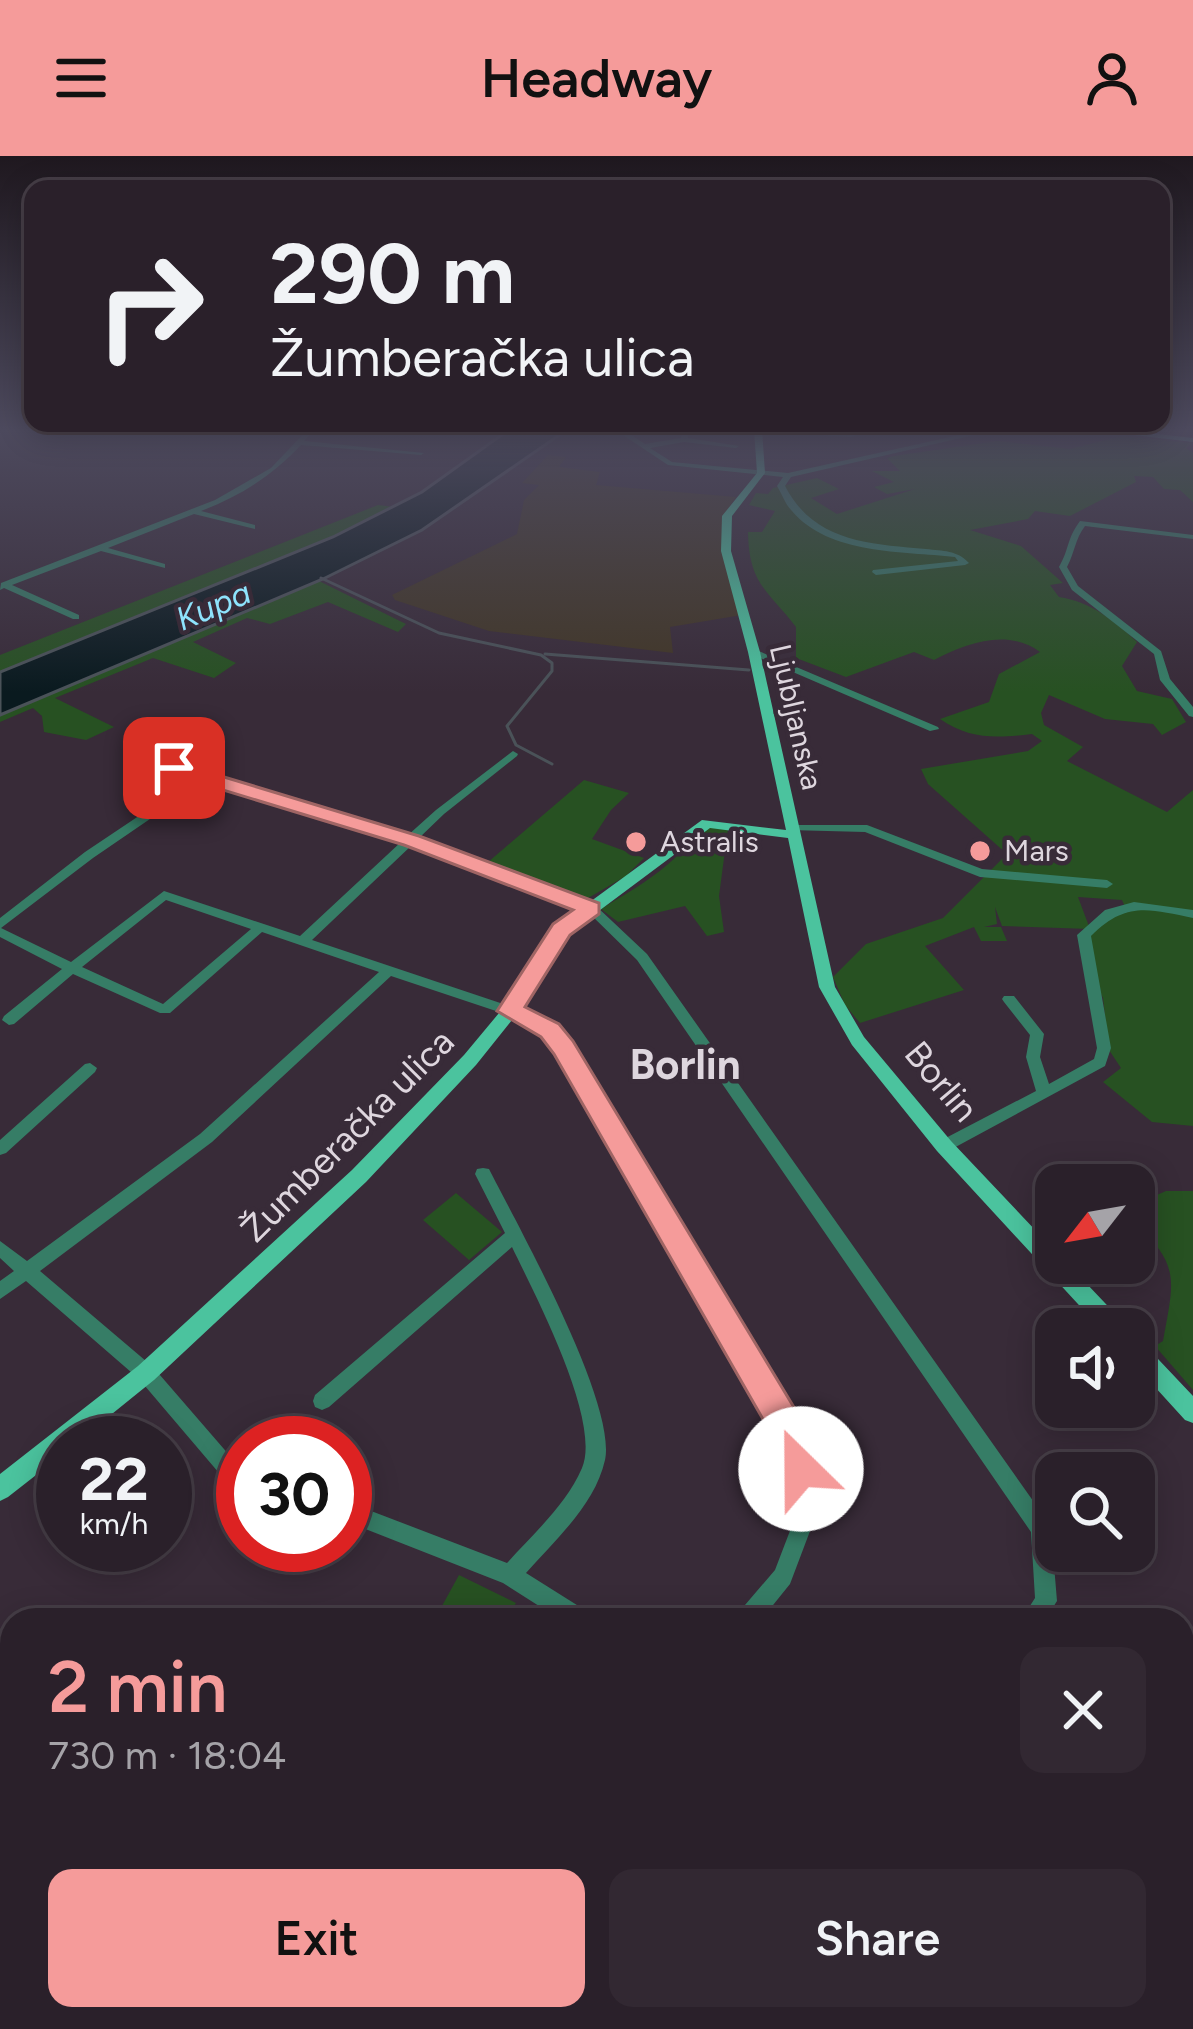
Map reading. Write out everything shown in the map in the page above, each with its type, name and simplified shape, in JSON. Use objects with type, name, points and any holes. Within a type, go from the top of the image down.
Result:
[{"type":"main road","name":"Ljubljanska","points":[[729,516],[726,551],[794,832]]},
{"type":"main road","name":"Žumberačka ulica","points":[[0,1489],[146,1373],[359,1176],[421,1114],[510,1011],[562,930],[707,823],[794,832]]},
{"type":"main road","name":"Borlin","points":[[794,832],[820,960],[833,1000],[858,1041],[944,1146],[1095,1308]]},
{"type":"main road","points":[[1155,1371],[1193,1412]]},
{"type":"street","points":[[2,586],[183,516]]},
{"type":"street","points":[[212,516],[252,527]]},
{"type":"street","points":[[799,516],[849,540],[957,555],[964,562],[876,572]]},
{"type":"street","points":[[1193,537],[1083,525],[1072,537],[1071,554],[1063,567],[1076,588],[1158,653],[1166,680],[1193,714]]},
{"type":"street","points":[[101,548],[162,566]]},
{"type":"street","points":[[2,586],[76,617]]},
{"type":"street","points":[[754,652],[934,729]]},
{"type":"street","points":[[304,940],[513,754]]},
{"type":"street","points":[[174,768],[411,841],[591,908],[642,957],[1041,1528],[1046,1601],[1041,1608]]},
{"type":"street","points":[[202,778],[89,855],[0,928],[72,968],[165,1010],[258,929]]},
{"type":"street","points":[[794,832],[867,829],[980,873],[1107,884]]},
{"type":"street","points":[[9,1020],[164,895],[510,1011],[550,1030],[791,1436],[812,1502],[783,1576],[757,1608]]},
{"type":"street","points":[[944,1146],[1100,1063],[1104,1048],[1084,934],[1105,911],[1139,904],[1193,914]]},
{"type":"street","points":[[0,1291],[206,1138],[389,970]]},
{"type":"street","points":[[1009,999],[1037,1034],[1034,1057],[1044,1093]]},
{"type":"street","points":[[0,1149],[90,1068]]},
{"type":"street","points":[[483,1174],[591,1409],[597,1454],[572,1502],[510,1575]]},
{"type":"street","points":[[322,1401],[513,1236]]},
{"type":"street","points":[[0,1248],[146,1373],[216,1455]]},
{"type":"street","points":[[372,1521],[510,1575],[561,1608]]},
{"type":"shaded area","points":[[521,516],[723,516],[742,615],[670,627],[673,653],[489,631],[395,600],[392,595],[517,534]]},
{"type":"green space","points":[[349,516],[375,516],[0,672],[0,655]]},
{"type":"green space","points":[[772,516],[1030,516],[970,530],[1021,546],[1063,583],[1050,585],[1059,597],[1092,608],[1137,642],[1122,666],[1137,691],[1172,699],[1186,722],[1162,735],[1153,724],[1105,719],[1049,695],[1041,713],[1044,725],[1083,747],[1067,761],[1167,812],[1193,790],[1193,1126],[1152,1122],[1103,1082],[1121,1068],[1109,1050],[1103,998],[1092,977],[1089,935],[1125,907],[1122,900],[1078,897],[1090,929],[1002,926],[995,907],[997,924],[984,927],[1001,927],[1007,941],[981,941],[974,927],[925,946],[964,990],[860,1023],[845,1005],[833,977],[866,944],[943,918],[1007,854],[928,784],[921,769],[1028,751],[1042,741],[1032,734],[973,734],[940,719],[989,702],[999,674],[1040,652],[1014,641],[987,641],[934,660],[914,652],[846,677],[796,658],[796,627],[762,586],[752,564],[748,532],[762,532]]},
{"type":"green space","points":[[319,581],[406,624],[398,632],[328,602],[270,624],[247,618],[193,642],[236,663],[214,678],[153,658],[55,698],[114,727],[86,740],[44,732],[42,716],[33,708],[0,722],[0,715]]},
{"type":"green space","points":[[584,780],[629,793],[592,839],[644,858],[626,876],[583,901],[487,863]]},
{"type":"green space","points":[[712,826],[728,828],[719,896],[724,932],[707,936],[685,906],[618,922],[601,909],[659,871]]},
{"type":"green space","points":[[1193,1191],[1193,1390],[1155,1346],[1163,1341],[1171,1288],[1167,1263],[1155,1244],[1155,1196]]},
{"type":"green space","points":[[456,1193],[502,1232],[469,1260],[423,1220]]},
{"type":"green space","points":[[459,1575],[516,1603],[513,1608],[441,1608]]},
{"type":"water","name":"Kupa","points":[[374,516],[442,516],[323,579],[0,715],[0,672]]},
{"type":"waterway","points":[[321,578],[439,633],[541,655],[552,663],[552,671],[507,726],[516,745],[552,764]]},
{"type":"waterway","points":[[545,654],[749,670]]},
{"type":"place","name":"Astralis","points":[[636,842]]},
{"type":"place","name":"Mars","points":[[980,851]]},
{"type":"district","name":"Borlin","points":[[685,1064]]},
{"type":"route","points":[[174,768],[411,841],[591,908],[562,930],[510,1011],[550,1030],[564,1047],[791,1436],[801,1469]]}]
